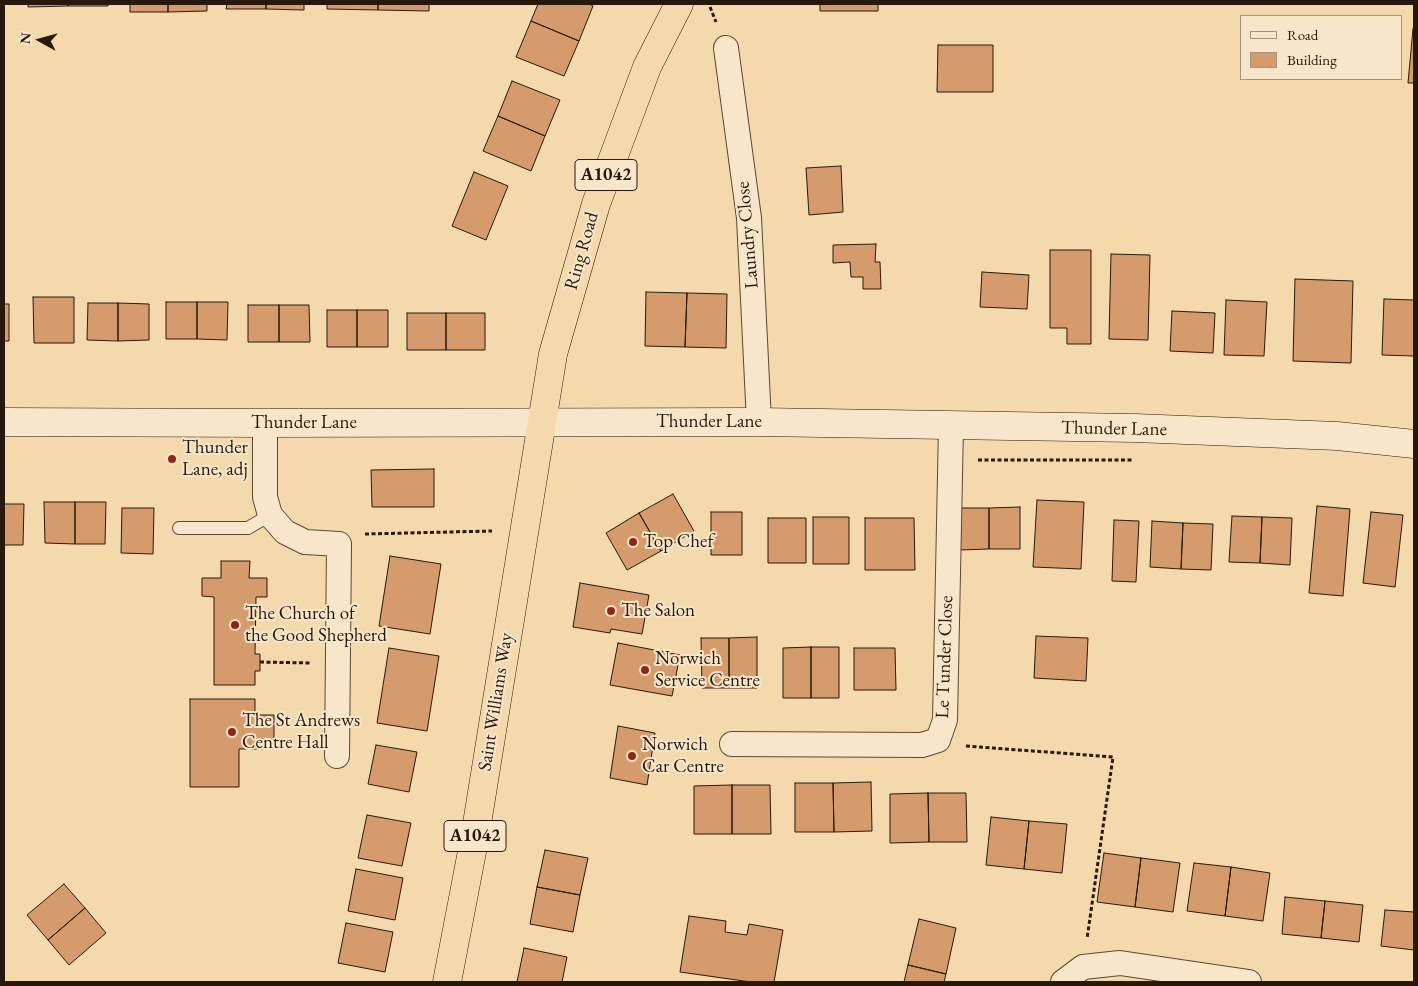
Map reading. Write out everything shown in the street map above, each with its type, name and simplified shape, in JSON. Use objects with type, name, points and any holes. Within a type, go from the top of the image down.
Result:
[{"type":"highway","name":"Ring Road","points":[[541,422],[553,354],[596,204],[647,67],[679,4]]},
{"type":"highway","name":"Saint Williams Way","points":[[447,982],[475,836],[526,528],[541,422]]},
{"type":"street","name":"Laundry Close","points":[[726,48],[749,218],[760,422]]},
{"type":"street","name":"Thunder Lane","points":[[4,422],[760,422],[1134,428],[1337,436],[1414,444]]},
{"type":"street","points":[[265,423],[265,497],[270,515],[285,532],[305,542],[339,544],[337,756]]},
{"type":"street","name":"Le Tunder Close","points":[[732,744],[922,745],[938,740],[945,720],[951,426]]},
{"type":"street","points":[[1062,982],[1086,966],[1120,963],[1249,982]]},
{"type":"lane","points":[[179,528],[248,528],[270,515]]},
{"type":"path","points":[[339,544],[367,533],[492,531]]},
{"type":"path","points":[[260,662],[338,664]]},
{"type":"path","points":[[938,740],[958,745],[1113,757],[1086,966]]},
{"type":"building","points":[[28,4],[68,4],[68,6],[28,7]]},
{"type":"building","points":[[68,4],[108,4],[108,6],[68,6]]},
{"type":"building","points":[[130,4],[168,4],[168,12],[130,12]]},
{"type":"building","points":[[168,4],[207,4],[207,11],[168,12]]},
{"type":"building","points":[[227,4],[266,4],[266,9],[226,9]]},
{"type":"building","points":[[266,4],[304,4],[304,10],[266,9]]},
{"type":"building","points":[[327,4],[378,4],[378,10],[327,9]]},
{"type":"building","points":[[378,4],[429,4],[429,11],[378,10]]},
{"type":"building","points":[[538,4],[589,4],[593,6],[579,41],[531,21]]},
{"type":"building","points":[[820,4],[878,4],[878,11],[820,11]]},
{"type":"building","points":[[531,21],[579,41],[564,76],[516,57]]},
{"type":"building","points":[[1413,29],[1414,83],[1408,83]]},
{"type":"building","points":[[938,45],[993,45],[993,92],[937,92]]},
{"type":"building","points":[[512,81],[560,100],[545,136],[498,116]]},
{"type":"building","points":[[498,116],[545,136],[531,171],[483,151]]},
{"type":"building","points":[[841,166],[843,212],[809,215],[806,168]]},
{"type":"building","points":[[474,172],[508,186],[486,240],[452,226]]},
{"type":"building","points":[[876,244],[875,262],[880,262],[881,289],[863,289],[863,277],[851,277],[850,262],[833,263],[833,245]]},
{"type":"building","points":[[1050,250],[1091,250],[1091,344],[1067,344],[1067,328],[1050,328]]},
{"type":"building","points":[[1111,254],[1150,255],[1148,340],[1109,339]]},
{"type":"building","points":[[982,272],[1029,275],[1027,309],[980,307]]},
{"type":"building","points":[[1295,279],[1353,281],[1351,363],[1293,361]]},
{"type":"building","points":[[646,292],[687,293],[685,347],[645,346]]},
{"type":"building","points":[[687,293],[727,294],[726,348],[685,347]]},
{"type":"building","points":[[33,297],[74,297],[74,343],[34,343]]},
{"type":"building","points":[[1384,299],[1414,300],[1414,356],[1382,355]]},
{"type":"building","points":[[1226,300],[1267,302],[1264,356],[1224,355]]},
{"type":"building","points":[[166,302],[197,302],[197,339],[166,339]]},
{"type":"building","points":[[197,302],[228,302],[227,340],[197,339]]},
{"type":"building","points":[[88,303],[118,303],[118,341],[87,340]]},
{"type":"building","points":[[118,303],[149,304],[149,340],[118,341]]},
{"type":"building","points":[[4,304],[9,304],[9,341],[4,341]]},
{"type":"building","points":[[248,305],[279,305],[279,342],[248,342]]},
{"type":"building","points":[[279,305],[309,305],[310,342],[279,342]]},
{"type":"building","points":[[327,310],[357,310],[357,347],[327,347]]},
{"type":"building","points":[[357,310],[388,310],[388,347],[357,347]]},
{"type":"building","points":[[1172,311],[1215,313],[1213,353],[1170,351]]},
{"type":"building","points":[[407,313],[446,313],[446,350],[407,350]]},
{"type":"building","points":[[446,313],[485,313],[485,350],[446,350]]},
{"type":"building","points":[[434,469],[434,507],[372,507],[371,470]]},
{"type":"building","points":[[673,494],[694,531],[661,551],[639,513]]},
{"type":"building","points":[[1037,500],[1084,502],[1081,569],[1033,567]]},
{"type":"building","points":[[44,502],[75,502],[75,544],[45,543]]},
{"type":"building","points":[[75,502],[106,502],[105,544],[75,544]]},
{"type":"building","points":[[4,504],[24,504],[23,545],[4,545]]},
{"type":"building","points":[[1317,506],[1350,509],[1343,596],[1309,593]]},
{"type":"building","points":[[1020,507],[1020,549],[989,549],[989,508]]},
{"type":"building","points":[[122,508],[154,508],[153,554],[121,553]]},
{"type":"building","points":[[959,508],[989,508],[989,549],[959,550]]},
{"type":"building","points":[[711,512],[742,512],[742,555],[711,555]]},
{"type":"building","points":[[1371,512],[1403,515],[1395,587],[1363,583]]},
{"type":"building","name":"Top Chef","points":[[639,513],[661,551],[627,570],[606,533]]},
{"type":"building","points":[[1232,516],[1262,517],[1260,563],[1229,562]]},
{"type":"building","points":[[813,517],[849,517],[849,564],[813,564]]},
{"type":"building","points":[[1262,517],[1292,518],[1290,565],[1260,563]]},
{"type":"building","points":[[768,518],[806,518],[806,563],[768,563]]},
{"type":"building","points":[[865,518],[914,518],[915,570],[865,570]]},
{"type":"building","points":[[1114,520],[1139,521],[1136,582],[1112,581]]},
{"type":"building","points":[[1152,521],[1183,523],[1181,569],[1150,567]]},
{"type":"building","points":[[1183,523],[1213,524],[1211,570],[1181,569]]},
{"type":"building","points":[[390,556],[441,564],[430,634],[379,626]]},
{"type":"building","name":"The Church of the Good Shepherd","points":[[221,561],[250,561],[249,578],[267,578],[267,597],[256,597],[255,654],[260,654],[260,671],[255,671],[255,685],[214,685],[214,597],[202,596],[202,578],[221,578]]},
{"type":"building","name":"The Salon","points":[[580,583],[649,595],[642,634],[611,629],[610,633],[573,627]]},
{"type":"building","points":[[1036,636],[1088,638],[1086,681],[1034,678]]},
{"type":"building","points":[[757,637],[757,688],[729,688],[729,638]]},
{"type":"building","points":[[701,638],[729,638],[729,688],[702,688]]},
{"type":"building","name":"Norwich Service Centre","points":[[618,643],[680,655],[672,696],[610,685]]},
{"type":"building","points":[[811,647],[811,698],[783,698],[783,648]]},
{"type":"building","points":[[811,647],[839,647],[839,698],[811,698]]},
{"type":"building","points":[[389,648],[439,656],[427,731],[377,723]]},
{"type":"building","points":[[854,648],[895,648],[896,690],[854,690]]},
{"type":"building","name":"The St Andrews Centre Hall","points":[[190,699],[255,699],[255,715],[274,715],[274,749],[239,749],[239,787],[190,787]]},
{"type":"building","name":"Norwich Car Centre","points":[[618,726],[655,733],[647,785],[610,778]]},
{"type":"building","points":[[376,745],[417,752],[409,792],[368,784]]},
{"type":"building","points":[[871,782],[872,831],[834,832],[833,783]]},
{"type":"building","points":[[795,783],[833,783],[834,832],[795,832]]},
{"type":"building","points":[[732,785],[732,834],[694,834],[694,786]]},
{"type":"building","points":[[732,785],[770,785],[771,834],[732,834]]},
{"type":"building","points":[[928,793],[929,842],[890,843],[890,794]]},
{"type":"building","points":[[928,793],[966,793],[967,842],[929,842]]},
{"type":"building","points":[[367,815],[411,823],[402,866],[358,858]]},
{"type":"building","points":[[991,817],[1029,821],[1024,869],[986,865]]},
{"type":"building","points":[[1029,821],[1067,824],[1062,873],[1024,869]]},
{"type":"building","points":[[545,850],[588,858],[580,895],[537,887]]},
{"type":"building","points":[[1104,853],[1141,858],[1135,907],[1097,902]]},
{"type":"building","points":[[1141,858],[1180,863],[1173,912],[1135,907]]},
{"type":"building","points":[[1194,863],[1231,867],[1225,916],[1187,911]]},
{"type":"building","points":[[1231,867],[1270,873],[1263,921],[1225,916]]},
{"type":"building","points":[[356,869],[403,878],[395,920],[348,911]]},
{"type":"building","points":[[64,884],[85,908],[48,940],[27,915]]},
{"type":"building","points":[[537,887],[580,895],[573,932],[530,924]]},
{"type":"building","points":[[1285,897],[1325,901],[1321,938],[1282,934]]},
{"type":"building","points":[[1325,901],[1363,905],[1359,942],[1321,938]]},
{"type":"building","points":[[85,908],[106,933],[69,965],[48,940]]},
{"type":"building","points":[[1385,910],[1414,912],[1414,950],[1381,946]]},
{"type":"building","points":[[689,916],[726,921],[725,932],[747,935],[749,924],[783,930],[774,982],[751,982],[680,972]]},
{"type":"building","points":[[919,919],[956,928],[946,974],[908,965]]},
{"type":"building","points":[[346,923],[393,932],[385,972],[338,963]]},
{"type":"building","points":[[524,948],[567,957],[562,982],[517,982]]},
{"type":"building","points":[[908,965],[946,974],[944,982],[904,982]]},
{"type":"place","name":"Thunder Lane, adj","points":[[172,459]]},
{"type":"place","name":"Top Chef","points":[[633,542]]},
{"type":"place","name":"The Salon","points":[[611,611]]},
{"type":"place","name":"The Church of the Good Shepherd","points":[[235,625]]},
{"type":"place","name":"Norwich Service Centre","points":[[645,670]]},
{"type":"place","name":"The St Andrews Centre Hall","points":[[232,732]]},
{"type":"place","name":"Norwich Car Centre","points":[[632,756]]}]
